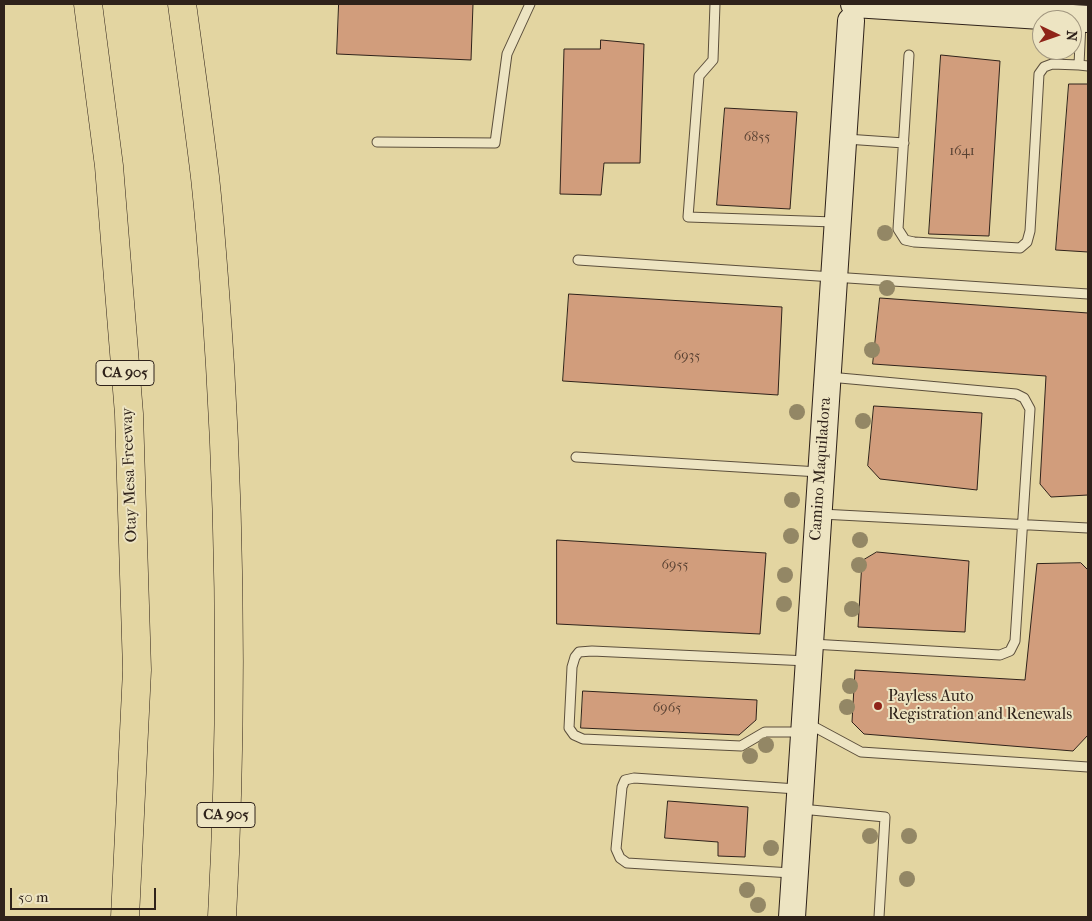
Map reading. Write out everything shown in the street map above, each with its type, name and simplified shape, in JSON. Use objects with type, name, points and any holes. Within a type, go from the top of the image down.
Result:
[{"type":"highway","name":"Otay Mesa Freeway","points":[[88,4],[109,166],[129,414],[138,670],[125,917]]},
{"type":"highway","name":"CA 905","points":[[182,4],[205,178],[225,450],[228,692],[222,917]]},
{"type":"street","points":[[853,12],[962,7],[1032,13]]},
{"type":"street","name":"Camino Maquiladora","points":[[792,917],[853,12]]},
{"type":"lane","points":[[377,142],[495,143],[508,54],[530,4]]},
{"type":"lane","points":[[715,4],[713,60],[699,76],[688,216],[838,222]]},
{"type":"lane","points":[[909,55],[898,229],[905,240],[914,242],[1020,248],[1027,242],[1030,231],[1039,74],[1044,67],[1052,64],[1083,66]]},
{"type":"lane","points":[[843,139],[904,143]]},
{"type":"lane","points":[[578,260],[1088,294]]},
{"type":"lane","points":[[828,377],[1016,394],[1024,398],[1030,409],[1015,641],[1010,651],[1000,655],[579,652],[572,667],[569,728],[574,735],[583,739],[741,746],[765,732],[804,727],[861,752],[1088,767]]},
{"type":"lane","points":[[576,457],[821,472]]},
{"type":"lane","points":[[818,513],[1088,528]]},
{"type":"lane","points":[[794,873],[627,863],[620,858],[616,849],[622,787],[625,780],[634,778],[799,799],[885,817],[879,917]]},
{"type":"building","points":[[339,4],[473,4],[471,60],[337,54]]},
{"type":"building","points":[[601,40],[644,44],[640,163],[604,163],[601,195],[560,194],[564,49],[600,49]]},
{"type":"building","points":[[941,55],[1000,61],[989,236],[929,234]]},
{"type":"building","points":[[1069,84],[1088,84],[1088,252],[1056,250]]},
{"type":"building","points":[[725,108],[797,112],[790,209],[717,205]]},
{"type":"building","points":[[569,294],[782,307],[778,395],[563,381]]},
{"type":"building","points":[[880,298],[1088,313],[1088,495],[1051,497],[1040,484],[1046,376],[873,364]]},
{"type":"building","points":[[874,406],[982,413],[977,490],[880,479],[868,466]]},
{"type":"building","points":[[557,540],[766,553],[760,634],[557,624]]},
{"type":"building","points":[[877,552],[969,561],[965,632],[858,627],[862,561]]},
{"type":"building","points":[[1081,563],[1088,570],[1088,735],[1073,751],[864,734],[852,722],[855,670],[1025,680],[1037,564]]},
{"type":"building","points":[[583,691],[757,700],[756,720],[739,735],[581,728]]},
{"type":"building","points":[[668,801],[748,807],[745,857],[718,856],[718,842],[665,838]]},
{"type":"place","name":"Payless Auto Registration and Renewals","points":[[878,706]]}]
